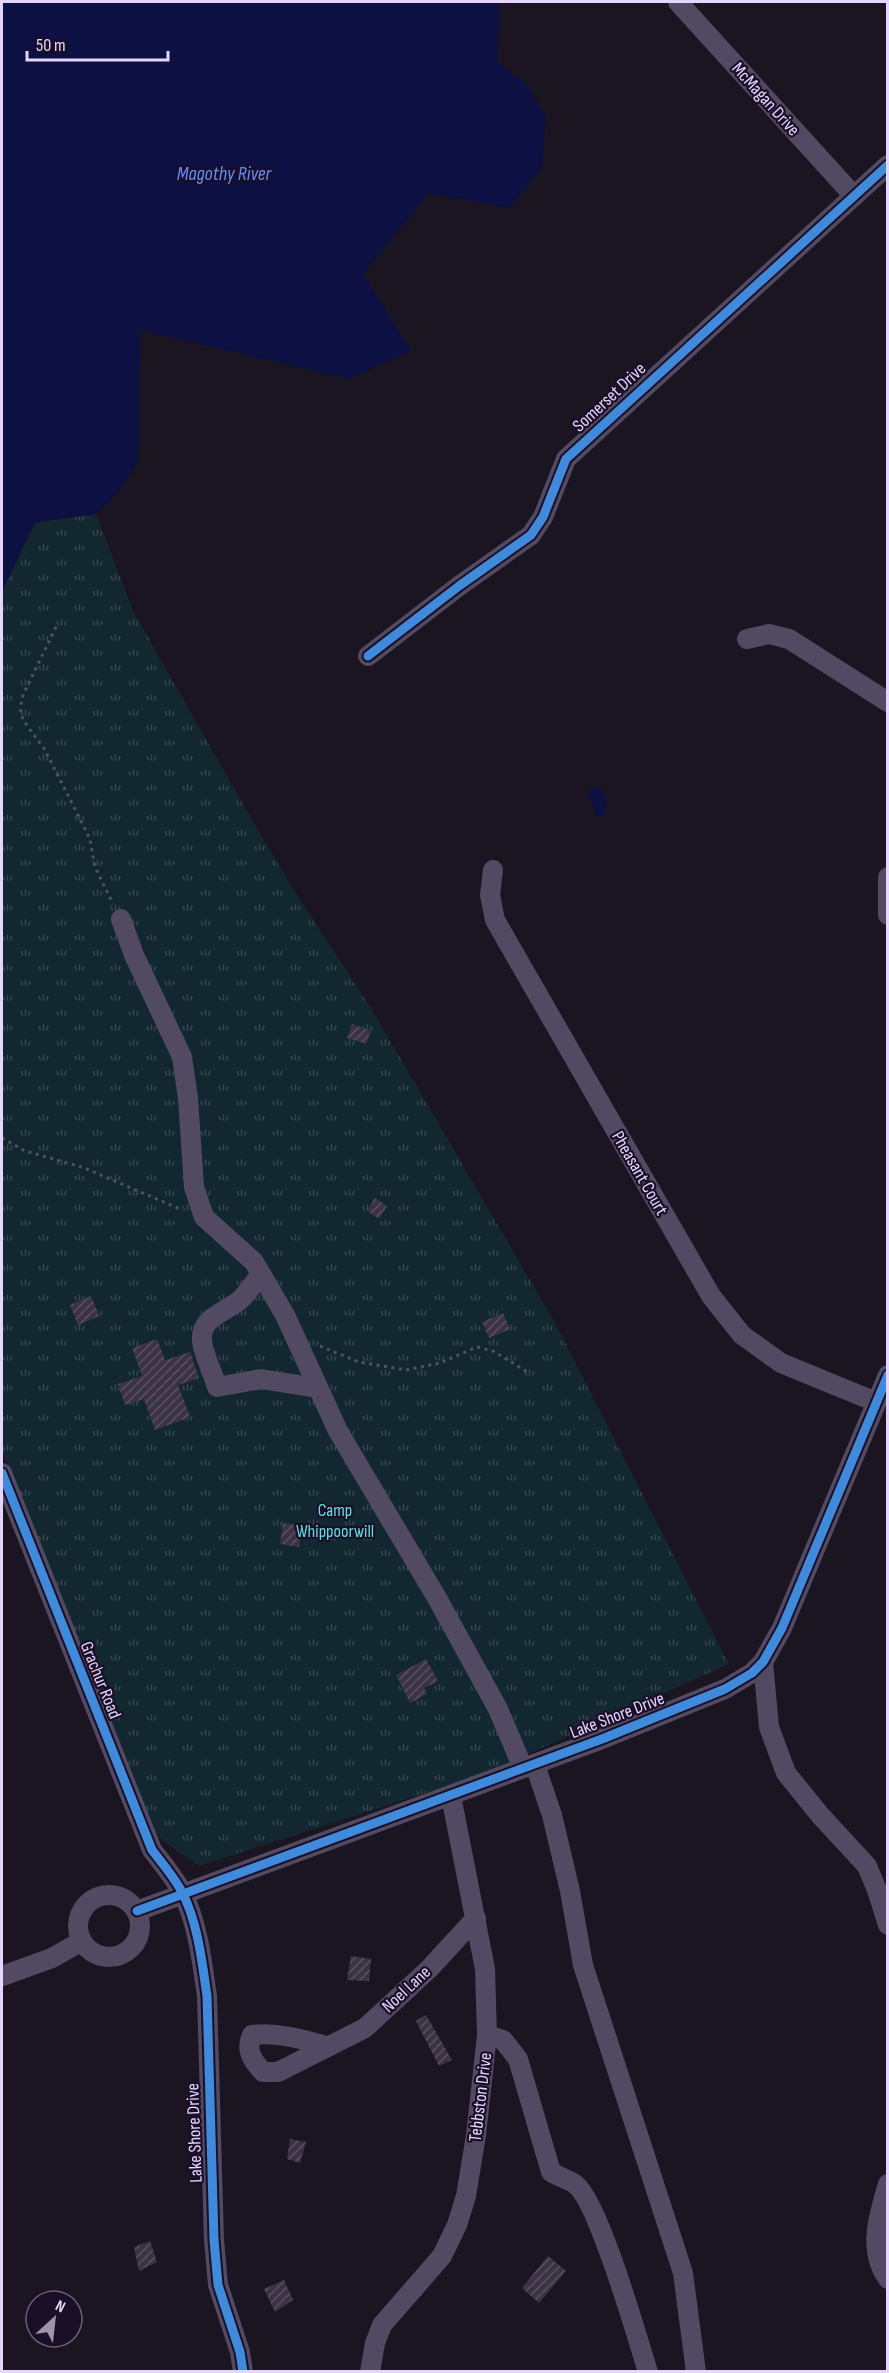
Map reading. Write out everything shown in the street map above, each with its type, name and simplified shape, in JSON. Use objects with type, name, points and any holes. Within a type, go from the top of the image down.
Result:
[{"type":"street","name":"McMagan Drive","points":[[678,2],[854,196]]},
{"type":"street","name":"Somerset Drive","points":[[368,656],[459,586],[531,535],[543,517],[566,459],[888,165]]},
{"type":"street","points":[[747,639],[769,634],[789,639],[888,702]]},
{"type":"street","name":"Pheasant Court","points":[[493,870],[490,895],[495,920],[711,1296],[742,1335],[781,1363],[876,1402]]},
{"type":"street","points":[[888,877],[888,915]]},
{"type":"street","points":[[121,920],[134,955],[182,1057],[188,1098],[194,1187],[204,1217],[254,1262],[285,1315],[317,1388],[366,1481],[437,1598],[529,1766],[552,1815],[570,1891],[583,1965],[683,2273],[696,2372]]},
{"type":"street","points":[[261,1274],[240,1300],[217,1312],[208,1320],[202,1331],[203,1346],[217,1387],[261,1379],[317,1388]]},
{"type":"street","name":"Lake Shore Drive","points":[[137,1911],[529,1766],[725,1689],[752,1673],[763,1662],[782,1628],[888,1375]]},
{"type":"street","name":"Grachur Road","points":[[2,1473],[152,1850],[182,1893]]},
{"type":"street","points":[[763,1662],[769,1727],[786,1773],[820,1815],[867,1866],[888,1924]]},
{"type":"street","name":"Tebbston Drive","points":[[370,2372],[375,2343],[382,2325],[442,2256],[457,2225],[466,2196],[469,2176],[487,2035],[485,1970],[451,1796]]},
{"type":"street","name":"Lake Shore Drive","points":[[182,1893],[201,1958],[207,1996],[214,2240],[218,2285],[240,2352],[243,2372]]},
{"type":"street","points":[[114,1895],[123,1898],[137,1911],[140,1933],[129,1951],[119,1956],[98,1955],[82,1941],[79,1922],[81,1912],[95,1899],[114,1895]]},
{"type":"street","name":"Noel Lane","points":[[326,2046],[365,2028],[429,1969],[476,1918]]},
{"type":"street","points":[[2,1976],[52,1958],[82,1941]]},
{"type":"street","points":[[487,2035],[503,2040],[518,2059],[551,2172],[562,2180],[576,2184],[593,2210],[648,2372]]},
{"type":"street","points":[[888,2184],[879,2214],[875,2240],[878,2259],[888,2279]]},
{"type":"path","points":[[56,627],[23,695],[20,708],[23,720],[45,750],[90,839],[95,867],[121,920]]},
{"type":"path","points":[[2,1138],[25,1151],[82,1167],[189,1213]]},
{"type":"path","points":[[294,1336],[359,1362],[406,1370],[440,1363],[477,1347],[493,1352],[529,1373]]},
{"type":"green space","name":"Camp Whippoorwill","points":[[96,514],[134,613],[256,827],[293,889],[372,1010],[555,1323],[729,1664],[481,1775],[199,1866],[155,1835],[2,1452],[2,591],[35,523]]},
{"type":"water","name":"Magothy River","points":[[2,2],[500,2],[497,62],[528,86],[546,118],[542,168],[509,208],[429,193],[363,274],[411,351],[349,379],[140,330],[138,462],[117,494],[96,514],[35,522],[2,591]]},
{"type":"water","points":[[596,786],[603,792],[606,800],[604,817],[596,814],[588,793]]},
{"type":"building","points":[[352,1024],[371,1031],[366,1044],[347,1038]]},
{"type":"building","points":[[375,1198],[387,1206],[379,1219],[367,1211]]},
{"type":"building","points":[[91,1296],[99,1316],[78,1325],[70,1305]]},
{"type":"building","points":[[503,1313],[510,1329],[489,1338],[482,1322]]},
{"type":"building","points":[[157,1339],[165,1360],[190,1352],[199,1378],[178,1385],[190,1417],[155,1430],[144,1399],[125,1405],[118,1384],[142,1376],[132,1348]]},
{"type":"building","points":[[283,1523],[302,1526],[299,1547],[280,1544]]},
{"type":"building","points":[[426,1659],[438,1681],[424,1688],[427,1694],[410,1703],[396,1675]]},
{"type":"building","points":[[351,1956],[371,1959],[369,1981],[347,1980]]},
{"type":"building","points":[[426,2015],[452,2060],[439,2066],[416,2021]]},
{"type":"building","points":[[290,2139],[306,2142],[300,2163],[287,2159]]},
{"type":"building","points":[[150,2241],[157,2262],[139,2271],[134,2247]]},
{"type":"building","points":[[548,2256],[566,2271],[539,2303],[522,2288]]},
{"type":"building","points":[[284,2280],[293,2300],[275,2312],[264,2289]]},
{"type":"cycle path","points":[[368,656],[459,586],[531,535],[543,517],[566,459],[888,165]]},
{"type":"cycle path","points":[[137,1911],[602,1739],[725,1689],[752,1673],[763,1662],[782,1628],[888,1375]]},
{"type":"cycle path","points":[[2,1473],[152,1850],[182,1892],[196,1930],[207,1996],[214,2240],[218,2285],[240,2352],[243,2372]]}]
